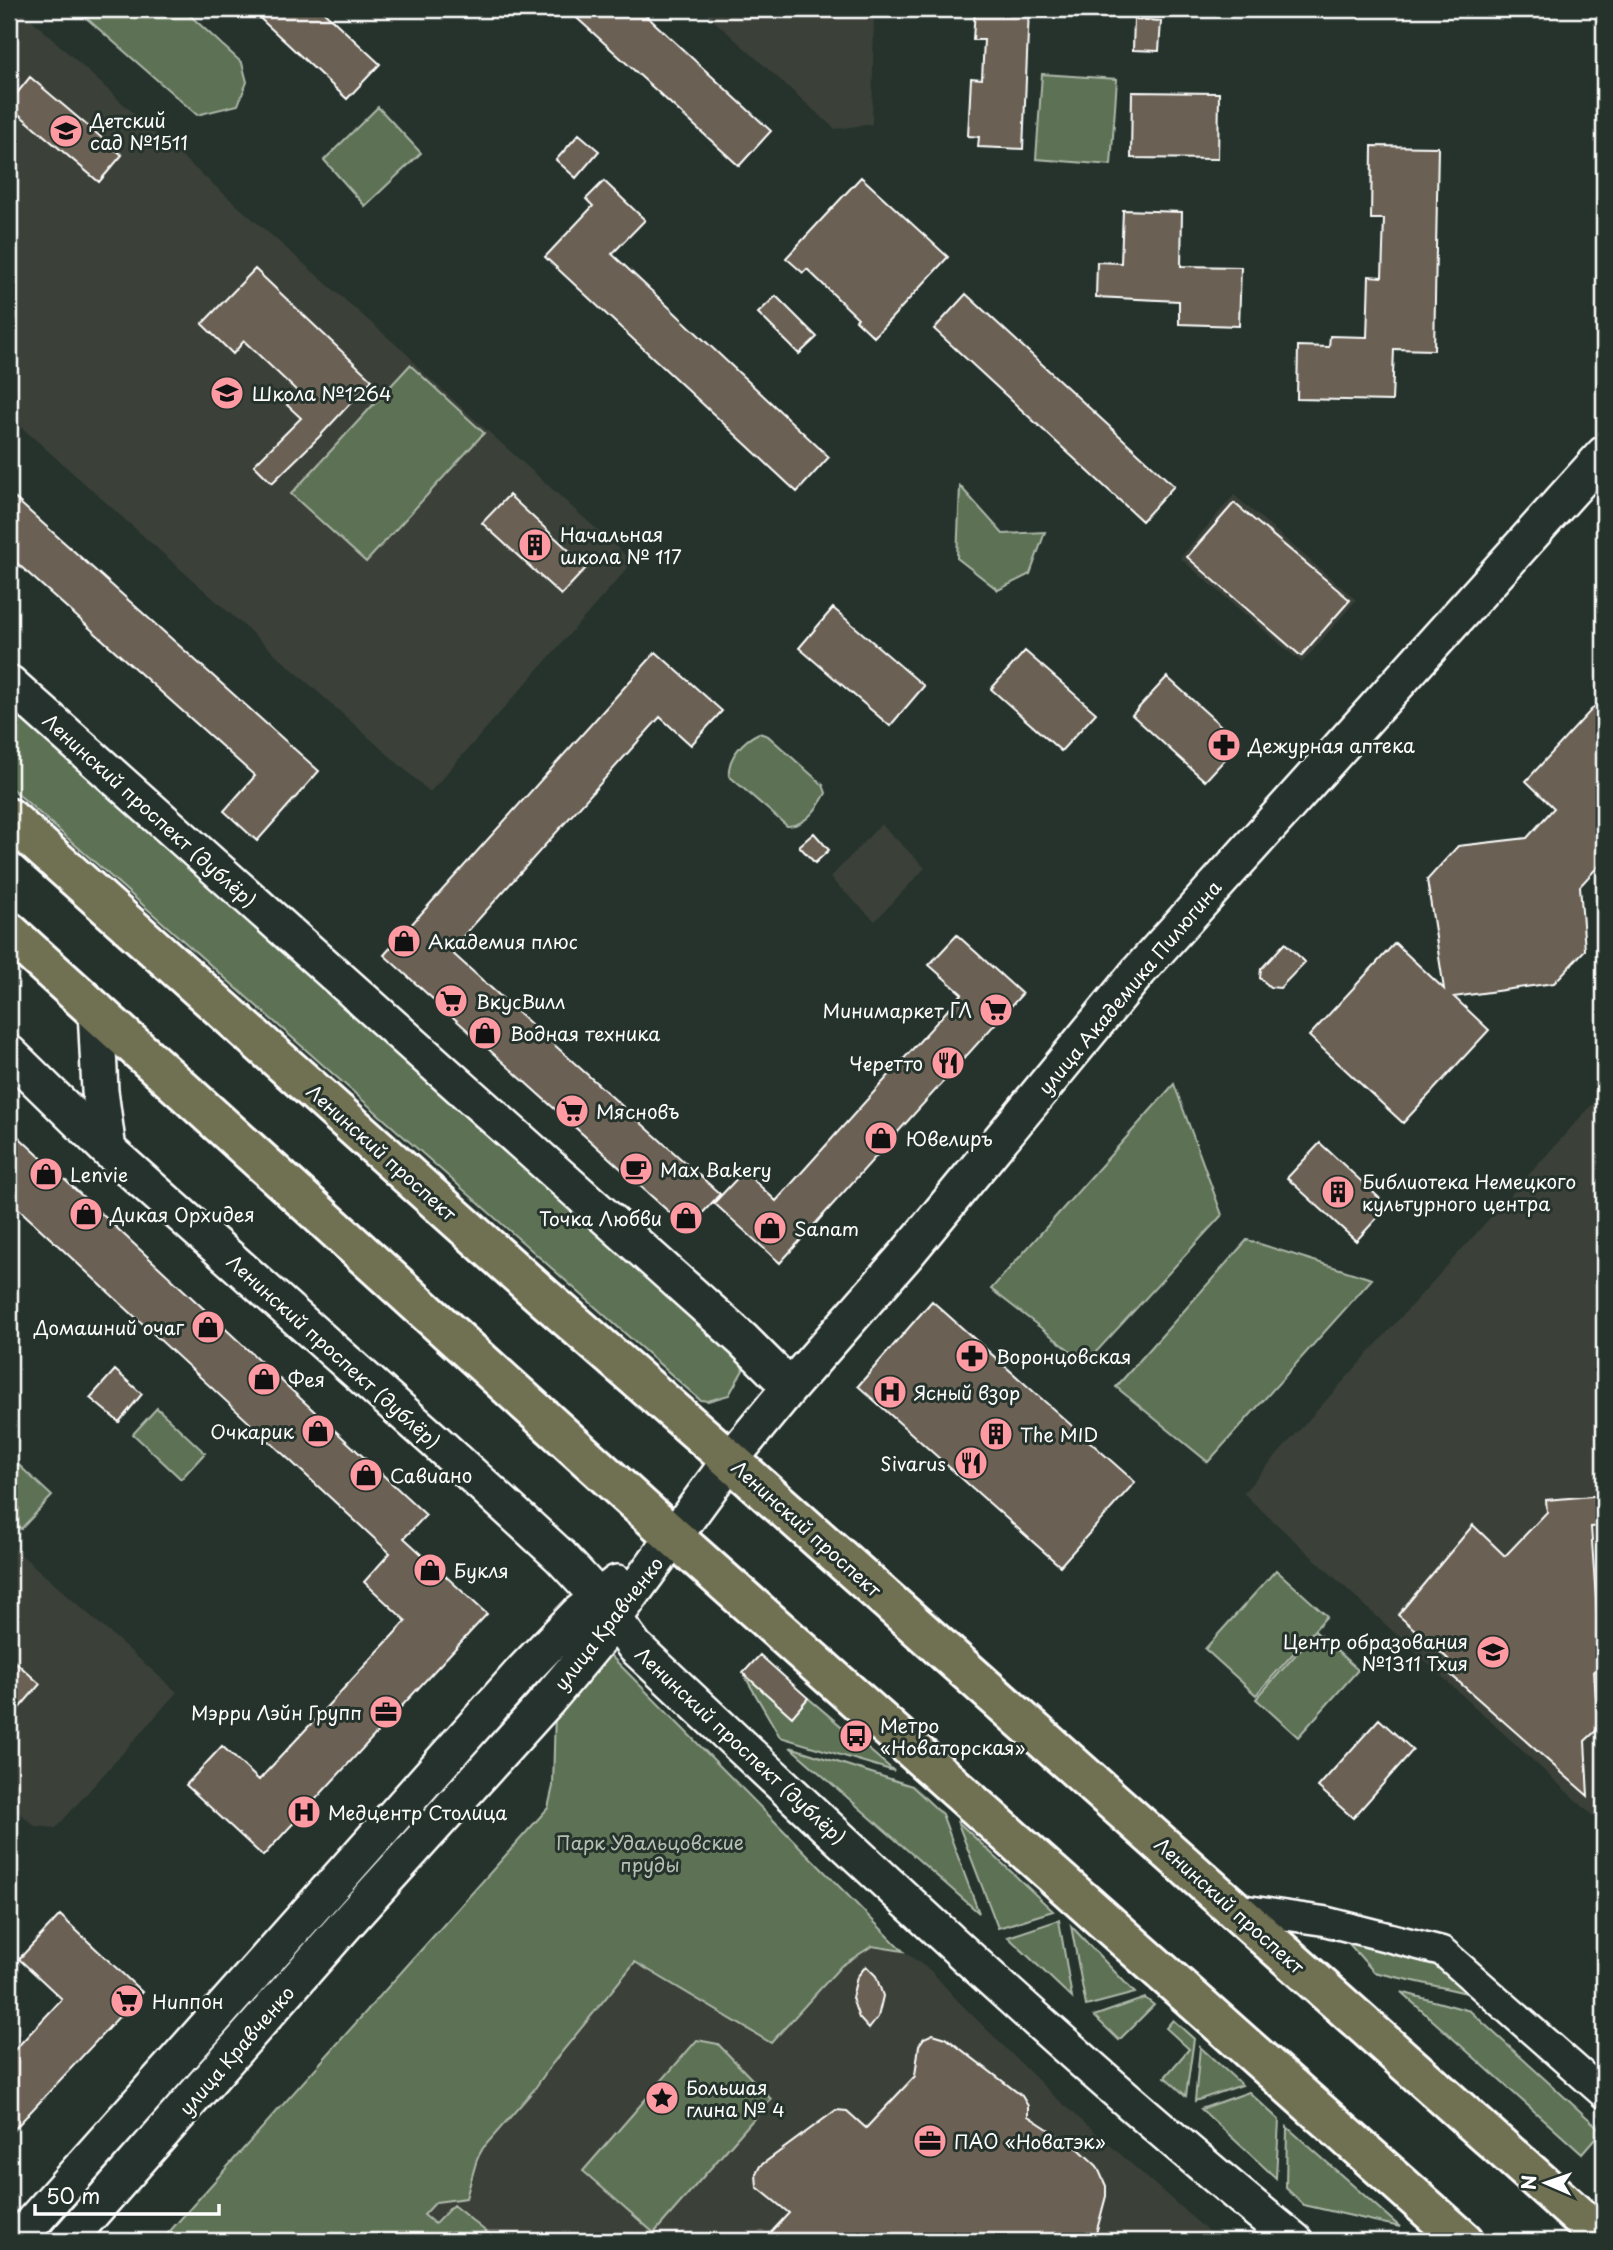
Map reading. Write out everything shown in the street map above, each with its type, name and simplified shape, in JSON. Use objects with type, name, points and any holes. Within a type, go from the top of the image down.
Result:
[{"type":"main road","name":"Ленинский проспект","points":[[9,818],[1604,2239]]},
{"type":"main road","points":[[9,932],[674,1537],[1464,2241]]},
{"type":"street","name":"улица Академика Пилюгина","points":[[674,1537],[730,1460],[905,1256],[1139,971],[1307,781],[1604,454]]},
{"type":"street","name":"Ленинский проспект (дублёр)","points":[[9,683],[743,1340],[790,1387]]},
{"type":"street","points":[[96,1009],[100,1091],[108,1150]]},
{"type":"street","name":"Ленинский проспект (дублёр)","points":[[9,1053],[108,1150],[560,1556],[607,1607],[635,1647],[954,1944],[1165,2132],[1294,2241]]},
{"type":"street","name":"улица Кравченко","points":[[67,2241],[353,1916],[548,1700],[607,1607],[674,1537]]},
{"type":"street","name":"улица Кравченко","points":[[16,2241],[522,1672],[578,1614],[607,1607]]},
{"type":"street","points":[[1233,1908],[1324,1921],[1442,1951],[1604,2094]]},
{"type":"shaded area","name":"Школа №1264","points":[[9,9],[20,9],[166,143],[409,356],[420,370],[633,562],[430,792],[9,416]]},
{"type":"shaded area","points":[[701,9],[874,9],[872,124],[835,129]]},
{"type":"shaded area","points":[[1234,495],[1356,600],[1302,663],[1180,558]]},
{"type":"shaded area","points":[[881,824],[925,868],[875,921],[830,878]]},
{"type":"shaded area","points":[[1604,1091],[1604,1826],[1243,1493]]},
{"type":"shaded area","points":[[9,1544],[177,1692],[56,1828],[35,1826],[9,1804]]},
{"type":"shaded area","points":[[872,1946],[903,1951],[931,1971],[1054,2096],[1219,2241],[399,2241],[435,2202],[473,2181],[477,2159],[483,2148],[635,1962],[771,2042],[841,1966]]},
{"type":"green space","points":[[76,9],[183,9],[242,63],[247,82],[238,105],[197,115]]},
{"type":"green space","points":[[1042,74],[1117,79],[1111,165],[1036,159]]},
{"type":"green space","points":[[378,107],[421,153],[365,206],[324,160]]},
{"type":"green space","points":[[410,365],[484,433],[366,562],[291,494]]},
{"type":"green space","points":[[960,486],[1003,534],[1045,532],[1030,574],[998,590],[957,558]]},
{"type":"green space","points":[[9,700],[739,1354],[743,1370],[729,1395],[708,1401],[700,1400],[9,786]]},
{"type":"green space","points":[[759,733],[768,736],[823,785],[826,793],[823,799],[810,816],[799,823],[787,826],[729,776],[737,750]]},
{"type":"green space","points":[[1174,1084],[1222,1215],[1086,1363],[991,1289]]},
{"type":"green space","points":[[1247,1240],[1372,1279],[1208,1462],[1116,1387]]},
{"type":"green space","points":[[157,1408],[205,1453],[181,1479],[133,1434]]},
{"type":"green space","points":[[9,1456],[52,1496],[21,1529],[9,1518]]},
{"type":"green space","points":[[1276,1570],[1327,1616],[1256,1695],[1205,1649]]},
{"type":"green space","points":[[1316,1632],[1358,1670],[1298,1737],[1256,1699]]},
{"type":"green space","name":"Парк Удальцовские пруды","points":[[609,1654],[903,1951],[872,1946],[841,1966],[771,2043],[635,1962],[533,2091],[483,2148],[477,2159],[466,2198],[436,2202],[424,2215],[435,2224],[453,2205],[494,2238],[491,2241],[161,2241],[548,1808],[553,1786],[555,1711]]},
{"type":"green space","points":[[743,1673],[792,1716],[808,1698],[894,1771],[780,1737]]},
{"type":"green space","points":[[790,1747],[912,1786],[942,1814],[979,1913]]},
{"type":"green space","points":[[957,1821],[1053,1911],[998,1928]]},
{"type":"green space","points":[[1059,1920],[1072,1998],[1008,1937]]},
{"type":"green space","points":[[1071,1926],[1135,1993],[1086,2006]]},
{"type":"green space","points":[[1343,1937],[1438,1965],[1471,1994],[1374,1972]]},
{"type":"green space","points":[[1401,1992],[1470,2011],[1602,2131],[1582,2154]]},
{"type":"green space","points":[[1145,1998],[1154,2005],[1119,2040],[1094,2016]]},
{"type":"green space","points":[[1173,2020],[1194,2039],[1186,2096],[1165,2077],[1189,2049],[1166,2028]]},
{"type":"green space","points":[[697,2040],[718,2044],[771,2099],[654,2233],[583,2171]]},
{"type":"green space","points":[[1200,2047],[1242,2085],[1195,2101]]},
{"type":"green space","points":[[1249,2092],[1279,2120],[1276,2178],[1201,2109]]},
{"type":"green space","points":[[1287,2127],[1400,2227],[1304,2205],[1286,2188]]},
{"type":"building","points":[[250,9],[321,9],[380,64],[347,99]]},
{"type":"building","points":[[567,9],[639,9],[771,131],[739,166]]},
{"type":"building","points":[[975,9],[1029,9],[1023,149],[978,147],[979,137],[968,136],[971,78],[982,79],[984,40],[973,40]]},
{"type":"building","points":[[1134,19],[1161,21],[1159,51],[1133,50]]},
{"type":"building","name":"Детский сад №1511","points":[[30,77],[122,155],[99,182],[9,106]]},
{"type":"building","points":[[1132,92],[1219,93],[1218,159],[1131,158]]},
{"type":"building","points":[[579,134],[599,151],[576,178],[556,160]]},
{"type":"building","points":[[1372,146],[1438,147],[1434,350],[1394,349],[1392,401],[1297,399],[1298,346],[1329,347],[1330,336],[1367,337],[1369,276],[1382,277],[1384,219],[1371,219]]},
{"type":"building","points":[[861,177],[948,257],[874,337],[807,269],[803,273],[786,258]]},
{"type":"building","points":[[604,181],[645,220],[612,254],[829,457],[797,492],[545,257],[593,206],[586,199]]},
{"type":"building","points":[[1123,210],[1182,212],[1181,266],[1241,267],[1239,326],[1179,324],[1179,301],[1096,297],[1097,262],[1121,263]]},
{"type":"building","points":[[255,269],[372,380],[272,483],[254,465],[301,418],[287,405],[298,392],[244,341],[233,354],[202,324]]},
{"type":"building","points":[[966,294],[1174,486],[1142,521],[934,329]]},
{"type":"building","points":[[776,296],[817,337],[799,354],[758,313]]},
{"type":"building","points":[[9,493],[319,771],[257,841],[224,811],[255,776],[9,556]]},
{"type":"building","name":"Начальная школа № 117","points":[[509,495],[587,567],[561,595],[482,523]]},
{"type":"building","points":[[1234,503],[1350,600],[1301,656],[1187,557]]},
{"type":"building","points":[[833,608],[924,686],[890,726],[799,648]]},
{"type":"building","points":[[1025,651],[1096,713],[1061,751],[991,689]]},
{"type":"building","points":[[656,652],[722,711],[691,745],[660,717],[450,951],[720,1194],[688,1229],[384,955]]},
{"type":"building","points":[[1167,677],[1240,743],[1205,781],[1132,715]]},
{"type":"building","points":[[1604,696],[1604,860],[1580,886],[1585,950],[1554,983],[1454,997],[1489,1030],[1403,1123],[1309,1036],[1395,943],[1444,989],[1427,880],[1458,846],[1527,838],[1554,808],[1526,781]]},
{"type":"building","points":[[814,833],[829,850],[815,863],[799,846]]},
{"type":"building","points":[[957,935],[1022,994],[780,1263],[714,1203],[744,1171],[776,1201],[962,994],[929,965]]},
{"type":"building","points":[[1285,943],[1305,962],[1280,988],[1270,987],[1260,978],[1261,969]]},
{"type":"building","points":[[9,1128],[426,1515],[404,1538],[487,1614],[263,1856],[186,1785],[222,1746],[259,1780],[406,1621],[364,1582],[390,1553],[9,1200]]},
{"type":"building","name":"Библиотека Немецкого культурного центра","points":[[1320,1143],[1388,1206],[1356,1241],[1287,1178]]},
{"type":"building","name":"The MID","points":[[932,1301],[1135,1482],[1060,1566],[858,1386]]},
{"type":"building","points":[[115,1370],[142,1394],[119,1422],[90,1398]]},
{"type":"building","name":"Центр образования №1311 Тхия","points":[[1604,1495],[1604,1526],[1591,1527],[1599,1643],[1604,1643],[1604,1670],[1594,1671],[1598,1729],[1585,1741],[1588,1796],[1442,1667],[1448,1659],[1398,1615],[1473,1525],[1505,1556],[1547,1512],[1546,1500]]},
{"type":"building","points":[[760,1655],[808,1698],[792,1717],[743,1673]]},
{"type":"building","points":[[9,1656],[40,1684],[9,1720]]},
{"type":"building","points":[[1379,1719],[1413,1750],[1353,1818],[1318,1787]]},
{"type":"building","points":[[60,1915],[142,1992],[9,2135],[9,2056],[62,1999],[19,1959]]},
{"type":"building","points":[[866,1966],[876,1976],[883,1996],[878,2017],[869,2029],[859,2018],[852,1998],[857,1977]]},
{"type":"building","name":"ПАО «Новатэк»","points":[[933,2034],[946,2038],[1022,2096],[1028,2106],[1028,2116],[1080,2150],[1097,2166],[1106,2186],[1106,2196],[1094,2241],[763,2241],[789,2213],[757,2187],[756,2174],[760,2166],[836,2110],[847,2111],[866,2128],[915,2076],[919,2045],[924,2038]]},
{"type":"place","name":"Детский сад №1511","points":[[66,131]]},
{"type":"place","name":"Школа №1264","points":[[227,393]]},
{"type":"place","name":"Начальная школа № 117","points":[[535,545]]},
{"type":"place","name":"Дежурная аптека","points":[[1224,745]]},
{"type":"place","name":"Академия плюс","points":[[404,941]]},
{"type":"place","name":"ВкусВилл","points":[[451,1001]]},
{"type":"place","name":"Минимаркет ГЛ","points":[[996,1010]]},
{"type":"place","name":"Водная техника","points":[[485,1033]]},
{"type":"place","name":"Черетто","points":[[948,1063]]},
{"type":"place","name":"Мясновъ","points":[[572,1111]]},
{"type":"place","name":"Ювелиръ","points":[[881,1138]]},
{"type":"place","name":"Max Bakery","points":[[636,1169]]},
{"type":"place","name":"Lenvie","points":[[46,1174]]},
{"type":"place","name":"Библиотека Немецкого культурного центра","points":[[1338,1192]]},
{"type":"place","name":"Дикая Орхидея","points":[[86,1214]]},
{"type":"place","name":"Точка Любви","points":[[686,1218]]},
{"type":"place","name":"Sanam","points":[[770,1228]]},
{"type":"place","name":"Домашний очаг","points":[[208,1327]]},
{"type":"place","name":"Воронцовская","points":[[972,1356]]},
{"type":"place","name":"Фея","points":[[264,1379]]},
{"type":"place","name":"Ясный взор","points":[[890,1392]]},
{"type":"place","name":"Очкарик","points":[[318,1431]]},
{"type":"place","name":"The MID","points":[[996,1434]]},
{"type":"place","name":"Sivarus","points":[[971,1463]]},
{"type":"place","name":"Савиано","points":[[366,1475]]},
{"type":"place","name":"Букля","points":[[430,1570]]},
{"type":"place","name":"Центр образования №1311 Тхия","points":[[1493,1652]]},
{"type":"place","name":"Мэрри Лэйн Групп","points":[[386,1712]]},
{"type":"place","name":"Метро «Новаторская»","points":[[856,1736]]},
{"type":"place","name":"Медцентр Столица","points":[[304,1812]]},
{"type":"place","name":"Ниппон","points":[[127,2001]]},
{"type":"place","name":"Большая глина № 4","points":[[662,2098]]},
{"type":"place","name":"ПАО «Новатэк»","points":[[930,2141]]}]
